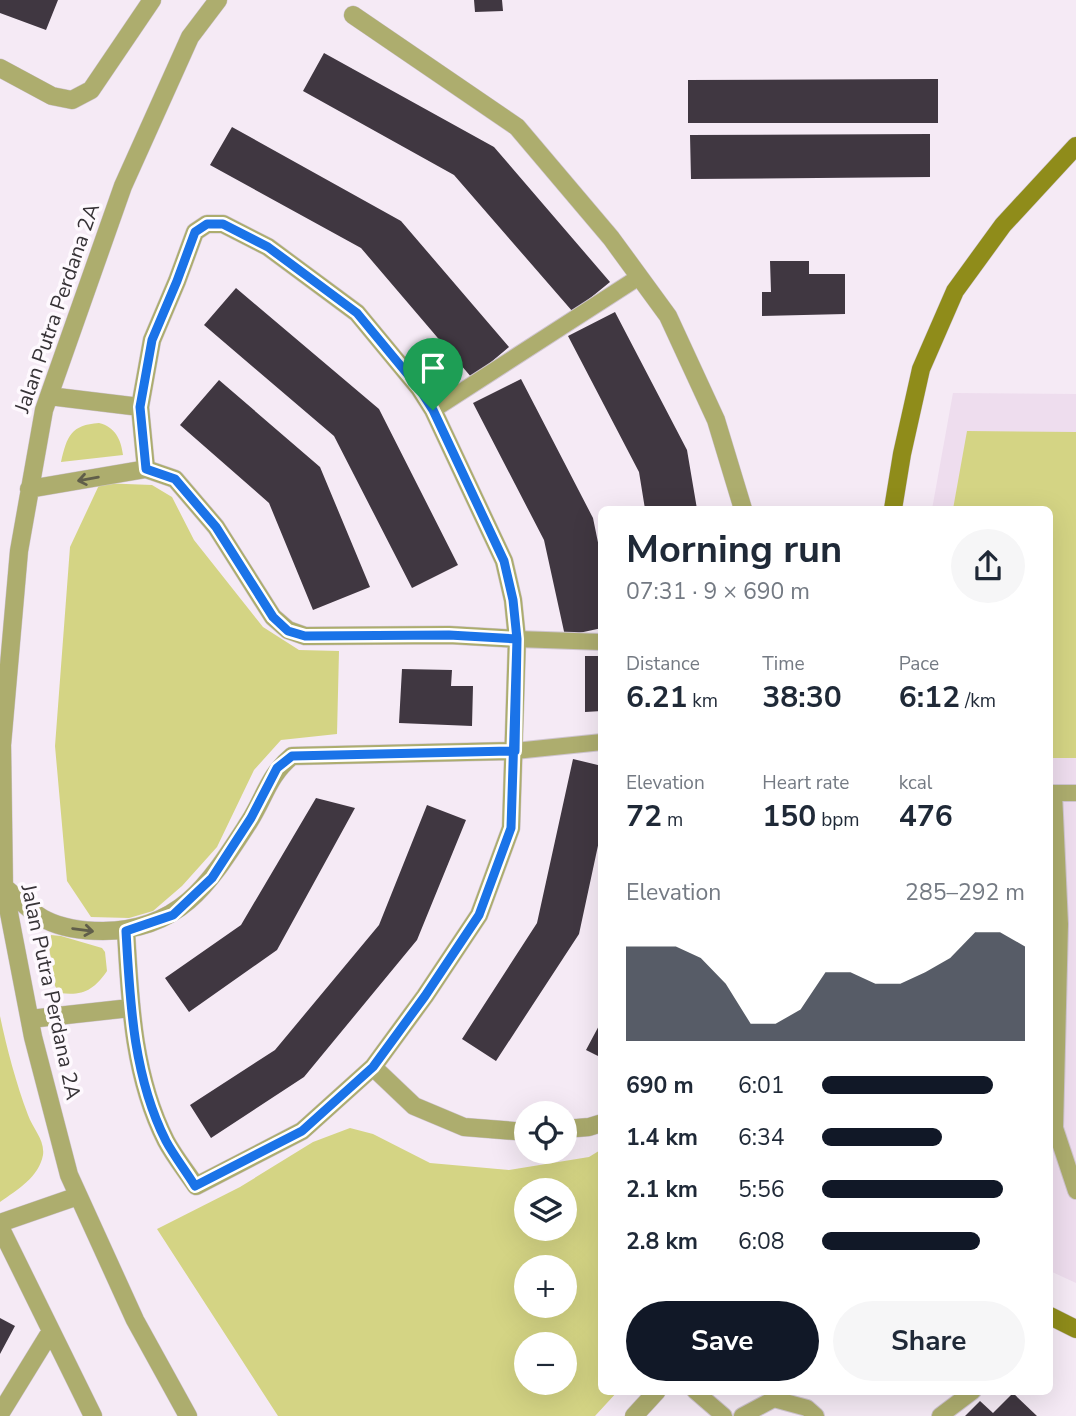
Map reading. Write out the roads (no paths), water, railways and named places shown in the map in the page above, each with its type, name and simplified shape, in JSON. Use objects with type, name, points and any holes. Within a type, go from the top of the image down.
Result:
[{"type":"street","points":[[0,68],[52,96],[72,100],[92,90],[152,0]]},
{"type":"street","name":"Jalan Putra Perdana 2A","points":[[188,1416],[135,1320],[69,1175],[30,1019],[4,887],[1,758],[19,551],[44,410],[123,186],[190,37],[218,0]]},
{"type":"street","points":[[353,15],[517,127],[611,238],[668,316],[716,419],[742,506]]},
{"type":"street","points":[[893,506],[921,369],[955,290],[1003,225],[1076,146]]},
{"type":"street","points":[[126,931],[130,1009],[142,1077],[166,1141],[195,1186],[302,1131],[373,1067],[479,915],[511,828],[515,751],[517,639],[513,600],[504,561],[433,410],[419,388],[357,313],[268,247],[223,224],[207,224],[195,232],[152,340],[140,407],[146,469]]},
{"type":"street","points":[[49,396],[140,407]]},
{"type":"street","points":[[29,489],[146,469],[175,479],[216,527],[273,617],[288,631],[305,636],[449,635],[517,639]]},
{"type":"street","points":[[4,887],[45,920],[82,931],[126,931],[173,915],[212,878],[251,818],[277,768],[292,756],[515,751]]},
{"type":"street","points":[[30,1019],[130,1009]]},
{"type":"street","points":[[373,1067],[414,1106],[464,1127],[514,1131]]},
{"type":"street","points":[[577,1128],[598,1124]]},
{"type":"street","points":[[78,1196],[0,1225],[93,1416]]},
{"type":"street","points":[[1053,1318],[1076,1329]]},
{"type":"street","points":[[0,1414],[51,1331]]},
{"type":"street","points":[[634,1416],[653,1395]]},
{"type":"lane","points":[[433,410],[639,277]]},
{"type":"lane","points":[[517,639],[598,642]]},
{"type":"lane","points":[[515,751],[598,743]]},
{"type":"lane","points":[[1053,793],[1076,793]]},
{"type":"lane","points":[[1053,809],[1060,924],[1055,1128],[1076,1191]]},
{"type":"lane","points":[[700,1395],[724,1416]]},
{"type":"lane","points":[[940,1416],[968,1395]]},
{"type":"lane","points":[[742,1416],[774,1399],[807,1408],[816,1416]]}]
